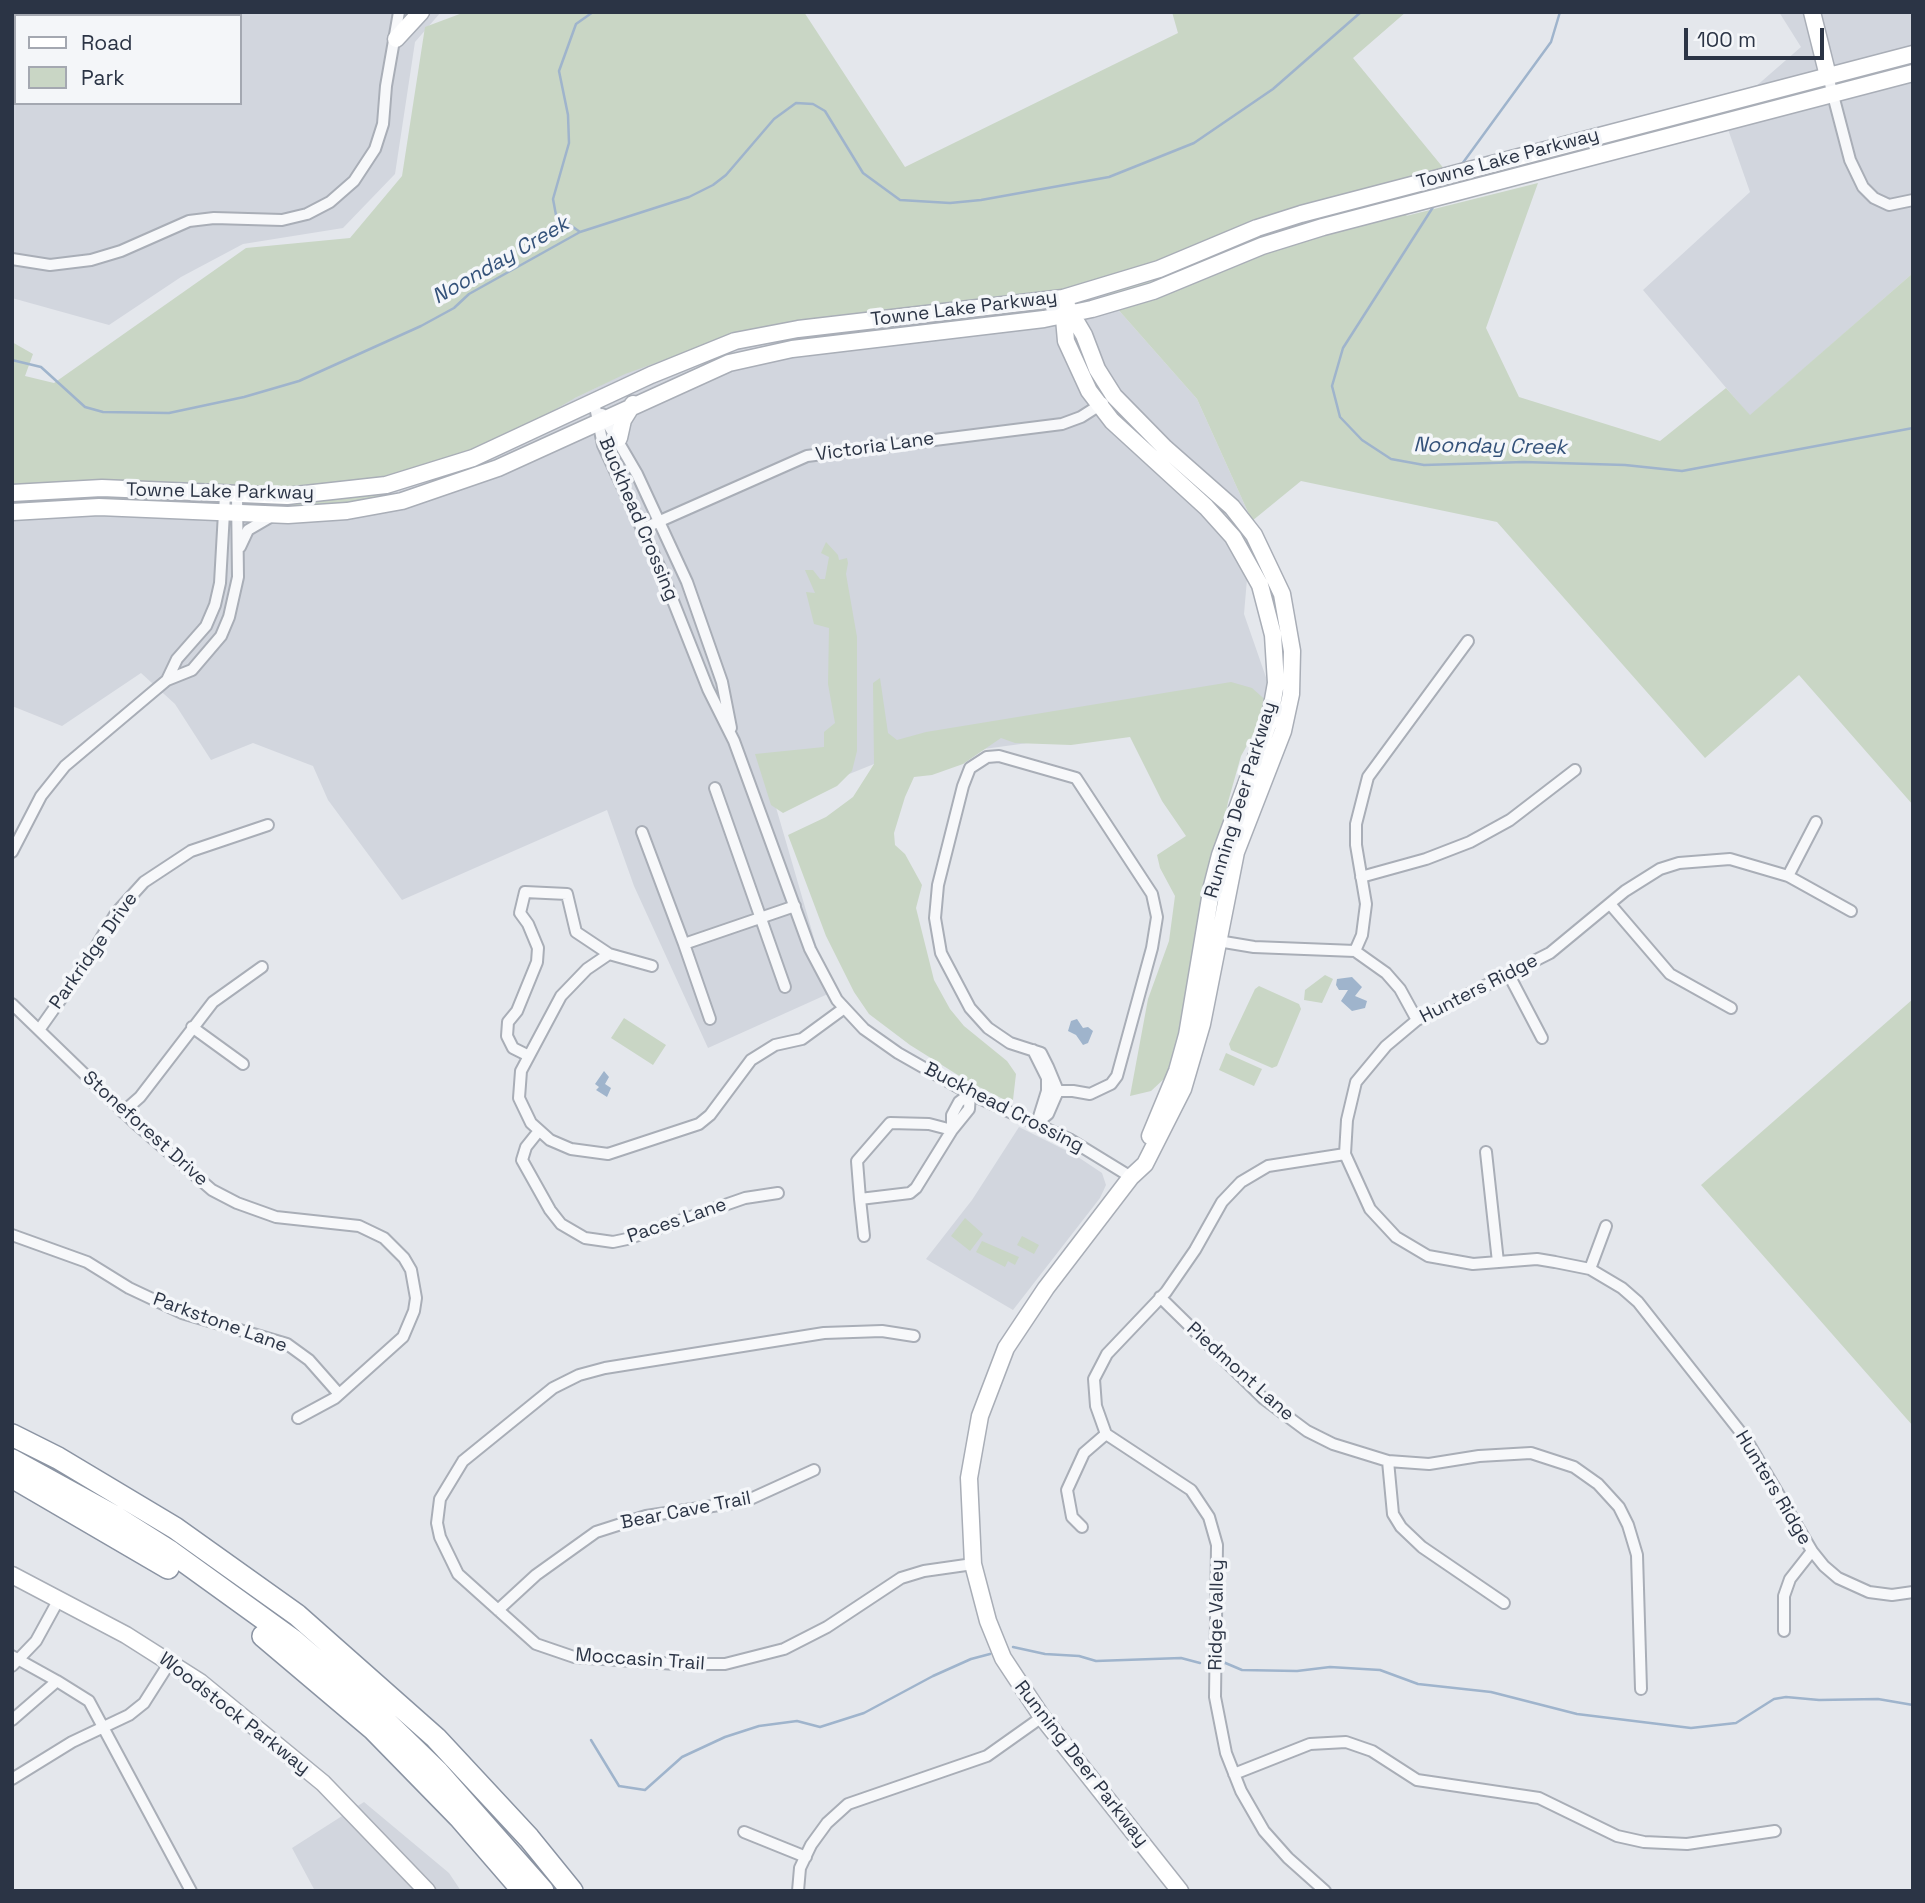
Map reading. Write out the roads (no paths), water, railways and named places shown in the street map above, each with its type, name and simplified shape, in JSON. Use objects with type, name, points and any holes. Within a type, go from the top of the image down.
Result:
[{"type":"highway","points":[[12,1429],[216,1555],[336,1647],[470,1772],[572,1891]]},
{"type":"highway","points":[[12,1435],[58,1458]]},
{"type":"highway","points":[[12,1460],[114,1516],[160,1545],[293,1640],[371,1707],[437,1771],[544,1891]]},
{"type":"highway","points":[[12,1478],[161,1563],[274,1644],[363,1720],[459,1817],[523,1891]]},
{"type":"highway","points":[[12,1489],[137,1556],[161,1563]]},
{"type":"main road","points":[[397,39],[421,12]]},
{"type":"main road","points":[[1812,12],[1828,76]]},
{"type":"main road","name":"Towne Lake Parkway","points":[[12,493],[102,488],[231,495],[314,495],[406,481],[473,458],[713,349],[757,336],[1063,298],[1159,269],[1279,220],[1913,54]]},
{"type":"main road","name":"Towne Lake Parkway","points":[[12,512],[99,507],[275,515],[347,511],[434,492],[498,468],[704,372],[760,355],[1068,315],[1153,291],[1262,246],[1373,214],[1913,73]]},
{"type":"main road","name":"Running Deer Parkway","points":[[1063,298],[1068,315],[1114,396],[1165,449],[1239,515],[1270,563],[1287,616],[1292,651],[1288,710],[1276,750],[1241,835],[1210,940],[1183,1053],[1131,1177],[1025,1318],[993,1378],[977,1429],[969,1478],[973,1563],[998,1647],[1042,1717],[1180,1891]]},
{"type":"main road","name":"Running Deer Parkway","points":[[1068,315],[1066,341],[1074,363],[1099,406],[1206,507],[1233,537],[1254,572],[1270,616],[1276,665],[1274,703],[1263,742],[1223,846],[1212,886],[1210,940]]},
{"type":"main road","points":[[619,438],[623,421],[633,404]]},
{"type":"main road","name":"Woodstock Parkway","points":[[12,1574],[170,1662],[231,1707],[323,1783],[427,1891]]},
{"type":"street","points":[[12,259],[50,265],[77,263],[105,257],[189,221],[282,220],[323,206],[348,188],[375,149],[383,124],[386,86],[400,12]]},
{"type":"street","points":[[397,39],[408,12]]},
{"type":"street","points":[[1828,76],[1850,160],[1863,187],[1874,198],[1889,205],[1913,200]]},
{"type":"street","name":"Victoria Lane","points":[[642,529],[807,456],[1062,424],[1081,417],[1114,396]]},
{"type":"street","name":"Buckhead Crossing","points":[[594,402],[601,419],[603,445],[642,529],[708,689],[734,741],[816,961],[843,1009],[887,1046],[970,1094],[1037,1124],[1131,1177]]},
{"type":"street","name":"Buckhead Crossing","points":[[601,419],[619,438],[660,521],[703,625],[722,682],[734,741]]},
{"type":"street","points":[[167,680],[177,659],[206,626],[215,605],[231,495]]},
{"type":"street","points":[[230,514],[238,557]]},
{"type":"street","points":[[12,852],[41,796],[65,765],[167,680],[192,670],[221,636],[234,600],[238,557],[248,530],[275,515]]},
{"type":"street","points":[[1355,951],[1365,914],[1356,824],[1368,777],[1468,641]]},
{"type":"street","points":[[1037,1124],[1048,1114],[1052,1091],[1041,1053],[1010,1043],[988,1028],[970,1008],[941,953],[935,918],[938,885],[963,786],[970,768],[987,757],[999,756],[1076,778],[1152,894],[1157,917],[1152,948],[1117,1076],[1111,1084],[1090,1094],[1052,1091]]},
{"type":"street","points":[[1361,877],[1426,859],[1471,842],[1510,820],[1575,769]]},
{"type":"street","points":[[715,788],[785,987]]},
{"type":"street","points":[[1788,876],[1816,822]]},
{"type":"street","name":"Parkridge Drive","points":[[39,1030],[87,962],[116,913],[144,882],[191,851],[268,825]]},
{"type":"street","points":[[642,832],[710,1019]]},
{"type":"street","name":"Hunters Ridge","points":[[1851,911],[1788,876],[1730,859],[1679,863],[1642,879],[1550,953],[1416,1020],[1386,1046],[1356,1082],[1347,1120],[1345,1154],[1370,1209],[1396,1237],[1428,1256],[1448,1261],[1498,1262],[1537,1259],[1590,1269],[1622,1288],[1638,1302],[1690,1366],[1757,1455],[1811,1551],[1838,1578],[1850,1585],[1892,1595],[1913,1592]]},
{"type":"street","points":[[529,1056],[513,1048],[507,1036],[508,1022],[517,1011],[537,962],[538,948],[520,913],[525,892],[567,894],[576,932],[609,954],[652,966]]},
{"type":"street","points":[[1610,904],[1670,974],[1731,1008]]},
{"type":"street","points":[[684,944],[794,906]]},
{"type":"street","points":[[1210,940],[1254,947],[1355,951],[1387,973],[1400,989],[1416,1020]]},
{"type":"street","points":[[609,954],[587,969],[561,996],[521,1071],[519,1098],[523,1112],[538,1132],[570,1149],[608,1153],[699,1124],[710,1115],[751,1060],[775,1045],[802,1039],[843,1009]]},
{"type":"street","points":[[123,1112],[140,1097],[192,1027],[223,993],[262,967]]},
{"type":"street","points":[[1509,975],[1542,1038]]},
{"type":"street","name":"Stoneforest Drive","points":[[12,1004],[123,1112],[201,1182],[224,1197],[276,1217],[359,1226],[384,1238],[404,1258],[415,1284],[414,1311],[410,1324],[394,1348],[340,1394],[298,1418]]},
{"type":"street","points":[[192,1027],[243,1064]]},
{"type":"street","points":[[860,1199],[910,1194],[969,1109],[970,1094]]},
{"type":"street","points":[[864,1236],[857,1161],[890,1123],[929,1124],[952,1130]]},
{"type":"street","name":"Paces Lane","points":[[538,1132],[526,1147],[522,1160],[550,1210],[561,1224],[585,1238],[613,1242],[626,1239],[745,1198],[778,1193]]},
{"type":"street","points":[[1486,1152],[1498,1262]]},
{"type":"street","points":[[1082,1527],[1072,1517],[1067,1490],[1084,1453],[1106,1434],[1096,1406],[1094,1379],[1107,1354],[1160,1297],[1195,1250],[1222,1202],[1241,1182],[1268,1167],[1345,1154]]},
{"type":"street","points":[[1590,1269],[1606,1226]]},
{"type":"street","name":"Parkstone Lane","points":[[12,1235],[87,1262],[182,1313],[287,1344],[309,1360],[340,1394]]},
{"type":"street","name":"Piedmont Lane","points":[[1160,1297],[1264,1399],[1286,1416],[1333,1444],[1388,1461],[1429,1464],[1479,1456],[1531,1453],[1574,1467],[1598,1484],[1619,1507],[1629,1525],[1637,1555],[1641,1689]]},
{"type":"street","name":"Moccasin Trail","points":[[914,1336],[882,1331],[824,1332],[605,1368],[553,1388],[463,1461],[440,1499],[437,1523],[450,1562],[458,1574],[527,1637],[559,1654],[665,1664],[725,1664],[769,1654],[802,1641],[901,1578],[924,1571],[973,1563]]},
{"type":"street","name":"Ridge Valley","points":[[1106,1434],[1191,1490],[1200,1500],[1215,1533],[1219,1572],[1215,1697],[1222,1741],[1234,1774],[1256,1818],[1302,1872],[1325,1891]]},
{"type":"street","points":[[1388,1461],[1393,1514],[1401,1527],[1463,1577],[1504,1603]]},
{"type":"street","name":"Bear Cave Trail","points":[[498,1610],[536,1576],[596,1532],[646,1516],[746,1501],[814,1471]]},
{"type":"street","points":[[1784,1631],[1784,1596],[1790,1580],[1811,1551]]},
{"type":"street","points":[[59,1599],[36,1642],[15,1661],[57,1681],[89,1701],[191,1891]]},
{"type":"street","points":[[12,1779],[72,1742],[103,1730],[144,1703],[170,1662]]},
{"type":"street","points":[[12,1720],[57,1681]]},
{"type":"street","points":[[798,1891],[800,1868],[806,1857],[827,1823],[848,1804],[980,1759],[1042,1717]]},
{"type":"street","points":[[1234,1774],[1310,1744],[1346,1742],[1372,1751],[1418,1780],[1539,1798],[1617,1836],[1644,1842],[1687,1844],[1775,1831]]},
{"type":"street","points":[[744,1832],[806,1857]]},
{"type":"water","points":[[1352,977],[1362,987],[1355,996],[1367,1001],[1365,1008],[1352,1011],[1341,1001],[1348,990],[1339,990],[1336,985],[1337,979]]},
{"type":"water","points":[[1077,1019],[1083,1028],[1088,1027],[1093,1031],[1088,1043],[1083,1045],[1076,1035],[1068,1031],[1071,1021]]},
{"type":"water","points":[[604,1071],[609,1077],[605,1084],[611,1088],[607,1097],[596,1090],[599,1087],[595,1084]]},
{"type":"waterway","points":[[580,232],[556,215],[553,199],[569,143],[568,115],[559,71],[576,24],[593,12]]},
{"type":"waterway","name":"Noonday Creek","points":[[12,360],[41,367],[85,407],[103,412],[169,413],[244,397],[299,381],[421,326],[454,308],[469,294],[580,232],[689,197],[713,185],[726,175],[774,119],[796,103],[813,104],[825,111],[863,173],[900,200],[950,203],[981,200],[1109,177],[1194,143],[1273,89],[1361,12]]},
{"type":"waterway","name":"Noonday Creek","points":[[1462,164],[1551,42],[1560,12]]},
{"type":"waterway","name":"Noonday Creek","points":[[1435,204],[1343,348],[1332,386],[1340,417],[1362,440],[1391,459],[1424,465],[1524,462],[1625,465],[1682,471],[1913,428]]},
{"type":"waterway","name":"Noonday Creek","points":[[1913,1179],[1913,1194]]},
{"type":"waterway","points":[[1013,1647],[1045,1654],[1079,1656],[1096,1661],[1181,1658],[1200,1663]]},
{"type":"waterway","points":[[591,1740],[619,1786],[645,1790],[682,1757],[725,1737],[759,1726],[797,1721],[820,1727],[864,1713],[933,1676],[971,1659],[990,1654]]},
{"type":"waterway","points":[[1223,1662],[1242,1670],[1297,1671],[1330,1667],[1380,1670],[1418,1684],[1491,1692],[1577,1714],[1691,1728],[1736,1723],[1774,1699],[1786,1697],[1819,1700],[1878,1699],[1913,1705]]}]
